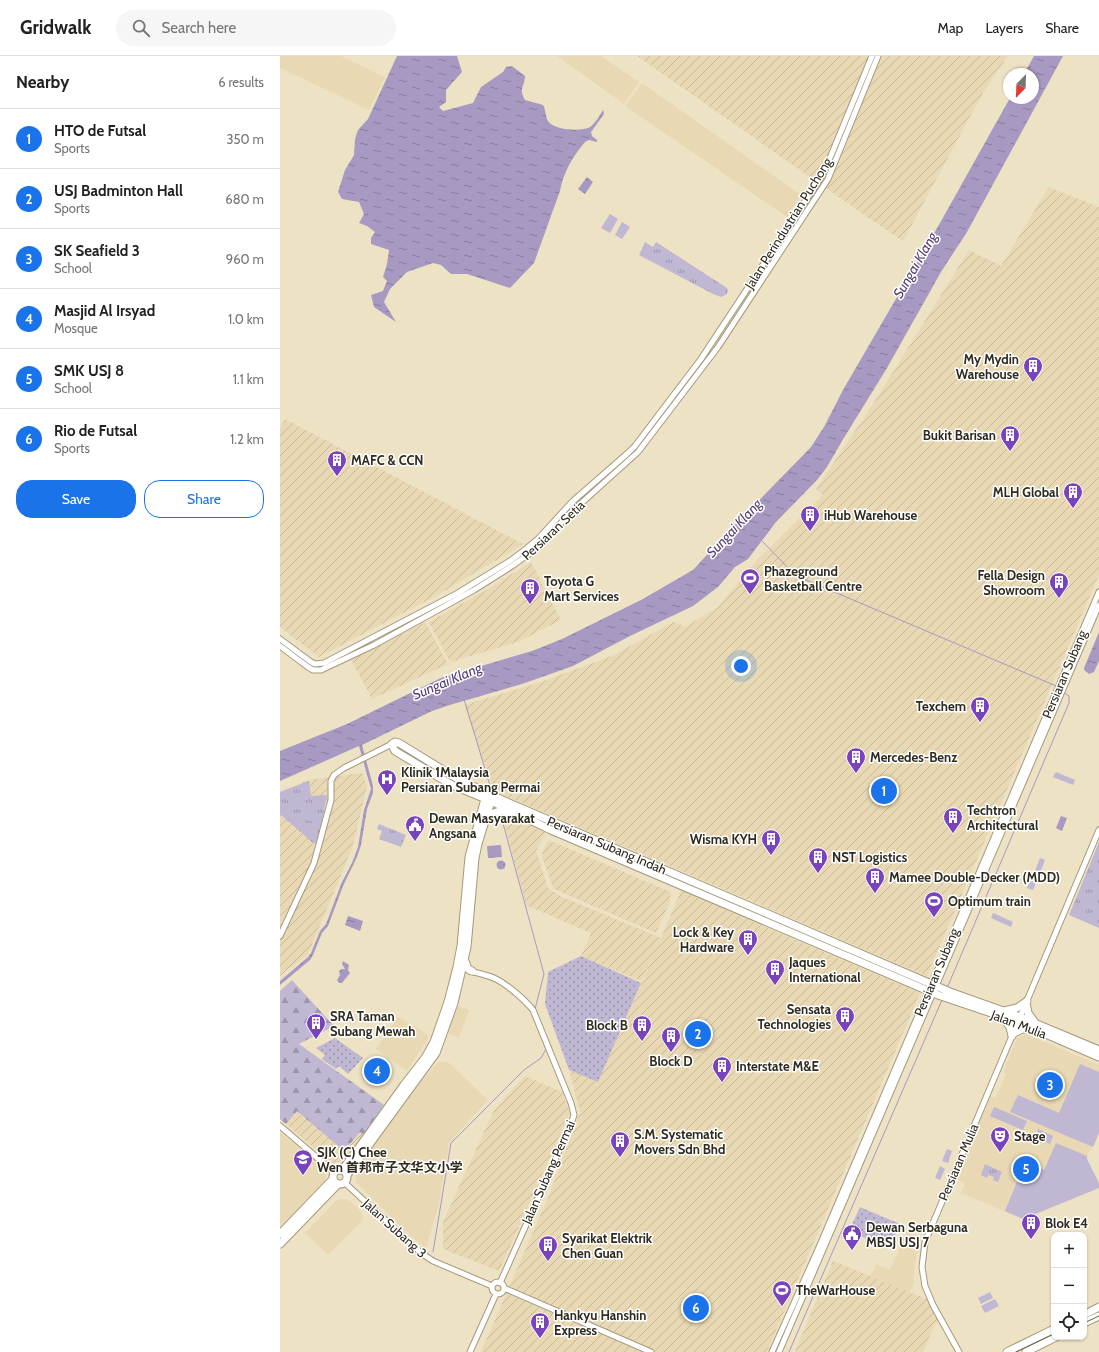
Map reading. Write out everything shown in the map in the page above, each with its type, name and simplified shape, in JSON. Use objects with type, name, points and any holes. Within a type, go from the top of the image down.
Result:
[{"type":"main road","name":"Persiaran Subang Indah","points":[[935,989],[488,798],[467,791],[435,775],[395,751],[392,744],[395,742],[399,743],[450,775],[488,798],[512,813],[935,989]]},
{"type":"main road","points":[[345,1172],[358,1150],[429,1053],[460,968],[465,961],[476,858],[482,819],[478,804],[467,791]]},
{"type":"main road","points":[[345,1172],[436,1053],[449,1018],[460,979],[461,946],[469,857],[488,798]]},
{"type":"main road","points":[[482,819],[500,811],[512,813]]},
{"type":"main road","points":[[460,979],[471,971],[468,969],[465,961]]},
{"type":"main road","name":"Jalan Mulia","points":[[935,989],[1036,1027],[1099,1057]]},
{"type":"main road","points":[[1036,1027],[1028,1013],[1026,1002],[1003,1014],[1010,1027],[1012,1035],[1022,1029],[1036,1027],[1099,1050]]},
{"type":"main road","points":[[280,1244],[338,1180],[338,1170],[345,1172]]},
{"type":"main road","points":[[280,1234],[338,1180],[348,1179],[345,1172]]},
{"type":"main road","points":[[1087,1313],[1099,1307]]},
{"type":"main road","points":[[1087,1322],[1099,1316]]},
{"type":"main road","points":[[1007,1352],[1051,1330]]},
{"type":"main road","points":[[1026,1352],[1051,1340]]},
{"type":"street","name":"Jalan Perindustrian Puchong","points":[[739,300],[825,170],[872,56]]},
{"type":"street","name":"Jalan Perindustrian Puchong","points":[[745,304],[828,178],[878,56]]},
{"type":"street","name":"Persiaran Setia","points":[[316,667],[458,593],[482,579],[538,539],[572,502],[620,461],[635,446],[701,358],[739,300]]},
{"type":"street","name":"Persiaran Setia","points":[[316,667],[321,670],[335,664],[439,610],[496,578],[533,551],[567,516],[638,452],[718,347],[745,304]]},
{"type":"street","name":"Persiaran Subang","points":[[778,1352],[935,989],[1058,696],[1099,592]]},
{"type":"street","name":"Persiaran Subang","points":[[1064,681],[1099,605]]},
{"type":"street","points":[[280,639],[316,667]]},
{"type":"street","points":[[280,646],[308,667],[316,667]]},
{"type":"street","points":[[280,936],[314,863],[331,800],[332,778],[336,772],[392,744]]},
{"type":"street","name":"Persiaran Mulia","points":[[959,1352],[933,1305],[925,1286],[922,1267],[923,1250],[928,1234],[1099,830]]},
{"type":"street","name":"Jalan Subang Permai","points":[[460,968],[495,978],[533,1010],[571,1103],[574,1115],[500,1283]]},
{"type":"street","name":"Persiaran Subang","points":[[772,1352],[935,989]]},
{"type":"street","name":"Jalan Subang 3","points":[[280,1126],[421,1254],[492,1286]]},
{"type":"street","points":[[496,1294],[492,1291],[492,1286],[495,1283],[500,1283],[504,1288],[651,1352]]},
{"type":"street","points":[[470,1352],[496,1294],[500,1293],[504,1288]]},
{"type":"shaded area","points":[[280,56],[341,56],[385,77],[369,110],[280,68]]},
{"type":"shaded area","points":[[557,56],[601,56],[639,82],[624,104]]},
{"type":"shaded area","points":[[637,56],[1008,56],[984,91],[903,241]]},
{"type":"shaded area","points":[[642,83],[801,195],[787,217],[625,106]]},
{"type":"shaded area","points":[[1049,187],[1099,207],[1099,575],[927,976],[494,791],[464,705],[541,682],[614,655],[674,622],[685,627],[718,607],[757,560],[823,495],[816,489],[873,404],[969,250],[1001,266]]},
{"type":"shaded area","points":[[285,419],[523,544],[441,593],[319,657],[280,627],[280,429]]},
{"type":"shaded area","points":[[531,562],[561,620],[518,642],[450,662],[429,622],[488,589]]},
{"type":"shaded area","points":[[425,622],[448,664],[372,699],[351,660]]},
{"type":"shaded area","points":[[362,773],[367,786],[353,846],[308,954],[280,976],[280,792],[308,780]]},
{"type":"shaded area","points":[[505,813],[546,832],[536,851],[548,888],[560,896],[661,938],[682,888],[730,912],[920,993],[767,1352],[481,1352],[551,1190],[580,1112],[569,1070],[598,1082],[653,957],[641,981],[581,956],[591,933],[526,905],[502,814]]},
{"type":"shaded area","points":[[548,840],[671,892],[670,902],[656,933],[554,889],[542,857],[542,853]]},
{"type":"shaded area","points":[[456,1005],[469,1010],[459,1038],[447,1033]]},
{"type":"shaded area","points":[[398,1017],[427,1034],[428,1039],[407,1071],[376,1049]]},
{"type":"shaded area","points":[[1026,1034],[1099,1065],[1099,1133],[1086,1158],[1099,1183],[1099,1188],[1023,1219],[961,1193],[965,1183],[956,1179],[990,1096],[996,1098],[1006,1074],[1003,1072],[1017,1038]]},
{"type":"shaded area","points":[[438,1062],[448,1062],[488,1100],[449,1143],[439,1203],[426,1249],[403,1229],[356,1182],[356,1170],[418,1085]]},
{"type":"shaded area","points":[[525,1076],[562,1092],[570,1113],[499,1271],[443,1249],[443,1222],[494,1110]]},
{"type":"shaded area","points":[[297,1111],[344,1151],[360,1132],[363,1135],[344,1162],[332,1163],[286,1124]]},
{"type":"shaded area","name":"SJK (C) Chee Wen 首邦市子文华文小学","points":[[280,1132],[325,1170],[326,1181],[280,1226]]},
{"type":"shaded area","points":[[341,1199],[351,1202],[362,1213],[363,1218],[361,1222],[328,1255],[305,1233],[337,1200]]},
{"type":"shaded area","points":[[907,1231],[919,1236],[913,1280],[915,1281],[909,1294],[870,1277],[876,1264],[890,1270]]},
{"type":"shaded area","points":[[833,1261],[929,1300],[939,1321],[935,1324],[923,1352],[795,1351]]},
{"type":"green space","points":[[610,214],[618,219],[610,233],[601,228]]},
{"type":"green space","points":[[622,222],[630,227],[622,239],[615,235]]},
{"type":"green space","points":[[645,242],[653,247],[656,242],[727,288],[727,294],[721,297],[713,294],[639,255]]},
{"type":"green space","points":[[1056,772],[1075,780],[1073,785],[1053,777]]},
{"type":"green space","points":[[309,781],[311,796],[327,795],[317,843],[313,843],[280,814],[280,792]]},
{"type":"green space","points":[[308,802],[318,805],[313,822],[303,819]]},
{"type":"green space","points":[[379,824],[406,835],[401,847],[379,839],[382,831],[377,829]]},
{"type":"green space","points":[[1099,842],[1099,928],[1069,915]]},
{"type":"green space","points":[[1040,858],[1045,860],[1040,873],[1035,871]]},
{"type":"green space","points":[[1032,876],[1038,878],[1033,890],[1027,888]]},
{"type":"green space","points":[[993,913],[1013,922],[1011,927],[991,918]]},
{"type":"green space","points":[[581,956],[641,983],[598,1082],[569,1070],[545,1004],[548,972]]},
{"type":"green space","points":[[292,980],[334,1026],[299,1044],[384,1105],[363,1135],[360,1132],[344,1151],[297,1111],[286,1124],[280,1119],[280,991]]},
{"type":"green space","points":[[335,1038],[363,1058],[348,1074],[339,1066],[336,1069],[322,1059],[325,1055],[316,1048]]},
{"type":"green space","points":[[1080,1064],[1099,1072],[1099,1133],[1093,1147],[1010,1112],[1018,1095],[1059,1113]]},
{"type":"green space","points":[[994,1107],[1027,1121],[1023,1130],[990,1116]]},
{"type":"green space","points":[[1038,1129],[1053,1136],[1050,1144],[1035,1137]]},
{"type":"green space","points":[[1056,1143],[1087,1156],[1087,1159],[1099,1183],[1099,1188],[1023,1219],[1005,1211],[1025,1162],[1044,1170]]},
{"type":"green space","points":[[947,1149],[952,1151],[948,1163],[942,1161]]},
{"type":"green space","points":[[985,1164],[1002,1172],[998,1182],[993,1180],[994,1177],[988,1175],[987,1178],[981,1175]]},
{"type":"green space","points":[[940,1166],[945,1169],[940,1180],[935,1178]]},
{"type":"green space","points":[[860,1207],[900,1224],[889,1248],[849,1231]]},
{"type":"green space","points":[[990,1292],[993,1298],[981,1304],[978,1298]]},
{"type":"green space","points":[[995,1299],[999,1306],[985,1313],[981,1306]]},
{"type":"water","points":[[397,56],[457,56],[462,72],[446,90],[446,102],[439,107],[443,111],[473,103],[481,87],[503,72],[506,67],[512,66],[525,76],[522,93],[525,100],[543,105],[546,117],[551,124],[561,128],[574,130],[586,129],[594,124],[603,110],[604,114],[591,132],[592,136],[597,140],[597,142],[589,140],[585,142],[576,153],[566,171],[534,263],[510,288],[467,274],[451,274],[441,265],[433,263],[407,272],[390,289],[384,302],[396,322],[374,307],[371,295],[383,291],[387,281],[383,277],[389,250],[371,244],[371,238],[375,232],[367,226],[359,223],[364,214],[359,202],[342,199],[338,192],[345,170],[354,155],[355,139],[358,130],[368,119]]},
{"type":"water","points":[[1034,56],[1063,56],[1039,100],[1039,68],[1027,68]]},
{"type":"water","name":"Sungai Klang","points":[[1007,104],[1037,104],[967,232],[941,272],[887,368],[827,467],[817,480],[776,522],[748,559],[735,567],[718,587],[693,606],[630,636],[573,666],[522,684],[432,711],[362,745],[373,786],[373,793],[367,809],[361,845],[357,857],[343,886],[328,926],[322,933],[310,960],[280,985],[280,981],[308,957],[320,931],[326,924],[342,882],[358,847],[364,810],[371,789],[359,746],[280,781],[280,751],[347,724],[441,678],[532,651],[562,639],[641,600],[693,570],[811,447],[824,427],[843,390],[940,223]]},
{"type":"water","points":[[587,177],[593,182],[585,194],[578,189]]},
{"type":"water","points":[[1099,632],[1099,661],[1094,672],[1089,674],[1084,670],[1084,668]]},
{"type":"water","points":[[1061,816],[1067,818],[1062,831],[1056,828]]},
{"type":"water","points":[[501,845],[502,857],[488,858],[487,846]]},
{"type":"water","points":[[501,860],[506,865],[501,870],[496,865]]},
{"type":"water","points":[[348,916],[363,921],[360,931],[345,925]]},
{"type":"water","points":[[343,961],[349,965],[348,970],[350,973],[342,983],[339,983],[337,980],[340,975],[339,971],[345,969],[342,964]]},
{"type":"waterway","points":[[762,541],[793,573],[799,577],[1056,686]]},
{"type":"waterway","points":[[947,988],[1069,703],[1069,696],[1063,692]]},
{"type":"waterway","points":[[464,699],[491,789]]},
{"type":"waterway","points":[[501,816],[544,974],[535,1009]]},
{"type":"waterway","points":[[789,1352],[942,1000]]},
{"type":"waterway","points":[[433,1252],[451,1143],[524,1070],[541,1058],[546,1049],[533,1017]]},
{"type":"tram line","points":[[1087,1322],[1099,1316]]},
{"type":"tram line","points":[[1016,1352],[1051,1335]]},
{"type":"place","name":"My Mydin Warehouse","points":[[1033,383]]},
{"type":"place","name":"Bukit Barisan","points":[[1010,452]]},
{"type":"place","name":"MAFC & CCN","points":[[337,477]]},
{"type":"place","name":"MLH Global","points":[[1073,509]]},
{"type":"place","name":"iHub Warehouse","points":[[810,532]]},
{"type":"place","name":"Phazeground Basketball Centre","points":[[750,595]]},
{"type":"place","name":"Fella Design Showroom","points":[[1059,599]]},
{"type":"place","name":"Toyota G Mart Services","points":[[530,605]]},
{"type":"place","name":"Texchem","points":[[980,723]]},
{"type":"place","name":"Mercedes-Benz","points":[[856,774]]},
{"type":"place","name":"HTO de Futsal","points":[[884,791]]},
{"type":"place","name":"Klinik 1Malaysia Persiaran Subang Permai","points":[[387,796]]},
{"type":"place","name":"Techtron Architectural","points":[[953,834]]},
{"type":"place","name":"Dewan Masyarakat Angsana","points":[[415,842]]},
{"type":"place","name":"Wisma KYH","points":[[771,856]]},
{"type":"place","name":"NST Logistics","points":[[818,874]]},
{"type":"place","name":"Mamee Double-Decker (MDD)","points":[[875,894]]},
{"type":"place","name":"Optimum train","points":[[934,918]]},
{"type":"place","name":"Lock & Key Hardware","points":[[748,956]]},
{"type":"place","name":"Jaques International","points":[[775,986]]},
{"type":"place","name":"Sensata Technologies","points":[[845,1033]]},
{"type":"place","name":"USJ Badminton Hall","points":[[698,1034]]},
{"type":"place","name":"SRA Taman Subang Mewah","points":[[316,1040]]},
{"type":"place","name":"Block B","points":[[642,1042]]},
{"type":"place","name":"Block D","points":[[671,1053]]},
{"type":"place","name":"Masjid Al Irsyad","points":[[377,1071]]},
{"type":"place","name":"Interstate M&E","points":[[722,1083]]},
{"type":"place","name":"SK Seafield 3","points":[[1050,1085]]},
{"type":"place","name":"Stage","points":[[1000,1153]]},
{"type":"place","name":"S.M. Systematic Movers Sdn Bhd","points":[[620,1158]]},
{"type":"place","name":"SMK USJ 8","points":[[1026,1169]]},
{"type":"place","name":"SJK (C) Chee Wen 首邦市子文华文小学","points":[[303,1176]]},
{"type":"place","name":"Blok E4","points":[[1031,1240]]},
{"type":"place","name":"Dewan Serbaguna MBSJ USJ 7","points":[[852,1251]]},
{"type":"place","name":"Syarikat Elektrik Chen Guan","points":[[548,1262]]},
{"type":"place","name":"TheWarHouse","points":[[782,1307]]},
{"type":"place","name":"Rio de Futsal","points":[[696,1308]]},
{"type":"place","name":"Hankyu Hanshin Express","points":[[540,1339]]}]
